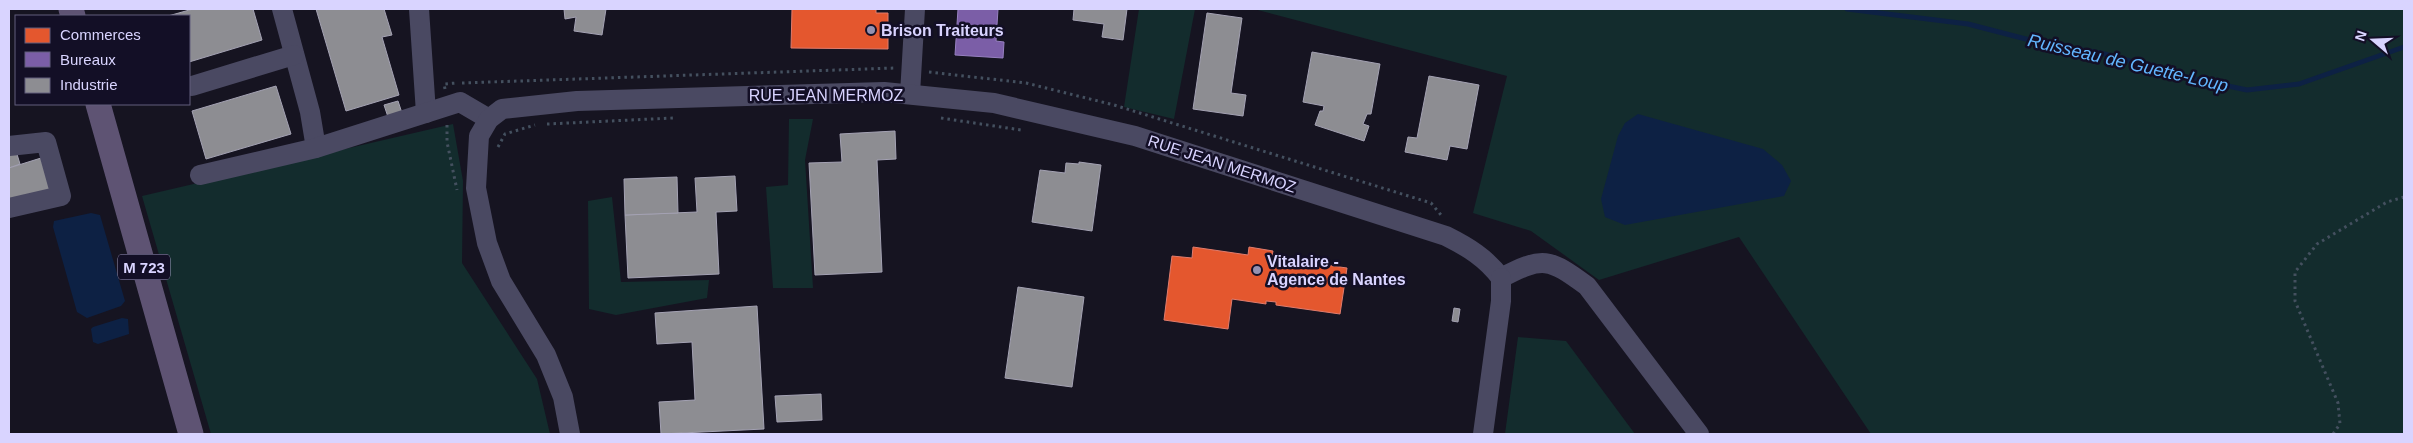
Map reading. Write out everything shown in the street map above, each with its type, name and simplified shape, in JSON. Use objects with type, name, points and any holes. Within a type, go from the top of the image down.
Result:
[{"type":"main road","name":"M 723","points":[[98,105],[191,433]]},
{"type":"street","points":[[282,9],[310,112],[316,148]]},
{"type":"street","points":[[420,9],[426,112]]},
{"type":"street","points":[[910,94],[916,9]]},
{"type":"street","points":[[192,86],[294,55]]},
{"type":"street","name":"RUE JEAN MERMOZ","points":[[489,119],[502,109],[577,101],[765,94],[884,92],[994,104],[1135,136],[1446,236],[1467,247],[1490,263],[1500,278]]},
{"type":"street","points":[[200,175],[316,148],[460,102],[489,119],[479,136],[476,188],[487,243],[501,281],[546,355],[563,397],[570,434]]},
{"type":"street","points":[[9,146],[46,142],[61,196],[9,208]]},
{"type":"street","points":[[1483,434],[1501,301],[1500,278],[1524,266],[1540,261],[1563,269],[1587,286],[1699,434]]},
{"type":"path","points":[[937,117],[1031,131]]},
{"type":"path","points":[[496,154],[498,145],[505,134],[538,125],[674,118]]},
{"type":"path","points":[[2333,434],[2340,424],[2338,403],[2295,301],[2295,272],[2317,244],[2387,202],[2404,197]]},
{"type":"green space","points":[[1139,9],[1195,9],[1174,119],[1124,107]]},
{"type":"green space","points":[[1254,9],[2404,9],[2404,434],[1871,434],[1739,237],[1599,280],[1531,231],[1473,213],[1507,76]]},
{"type":"green space","points":[[789,119],[813,119],[805,160],[813,288],[773,288],[766,187],[788,185]]},
{"type":"green space","points":[[453,124],[463,181],[462,263],[537,379],[550,434],[211,434],[142,196]]},
{"type":"green space","points":[[612,197],[621,282],[709,280],[707,298],[616,315],[589,309],[588,201]]},
{"type":"green space","points":[[1518,337],[1566,341],[1635,434],[1505,434]]},
{"type":"water","points":[[1638,114],[1763,149],[1782,165],[1791,181],[1784,196],[1625,225],[1605,217],[1601,199],[1618,136],[1625,123]]},
{"type":"water","points":[[91,213],[100,215],[125,301],[121,306],[87,318],[77,312],[53,227],[54,221]]},
{"type":"water","points":[[122,318],[128,319],[129,334],[98,344],[93,342],[91,329],[93,327]]},
{"type":"building: Commerces","points":[[792,9],[876,9],[876,13],[888,13],[888,49],[791,48]]},
{"type":"building: Commerces","points":[[1193,247],[1248,255],[1249,247],[1273,251],[1271,262],[1281,263],[1282,259],[1347,268],[1340,314],[1276,305],[1276,302],[1266,301],[1266,304],[1232,299],[1228,329],[1164,320],[1172,256],[1192,258]]},
{"type":"building: Bureaux","points":[[958,9],[998,9],[996,41],[1004,42],[1003,58],[955,55]]},
{"type":"building: Industrie","points":[[193,9],[253,9],[262,40],[190,62],[190,15],[172,15]]},
{"type":"building: Industrie","points":[[316,9],[384,9],[392,35],[382,37],[399,95],[346,111]]},
{"type":"building: Industrie","points":[[564,9],[606,9],[602,35],[574,31],[576,17],[565,19]]},
{"type":"building: Industrie","points":[[1074,9],[1127,9],[1123,40],[1102,37],[1104,24],[1073,20]]},
{"type":"building: Industrie","points":[[1207,13],[1242,18],[1231,93],[1246,95],[1243,116],[1193,109]]},
{"type":"building: Industrie","points":[[1312,52],[1380,64],[1371,114],[1367,114],[1363,124],[1369,126],[1364,141],[1315,125],[1324,106],[1303,102]]},
{"type":"building: Industrie","points":[[1429,76],[1479,85],[1467,149],[1450,146],[1447,160],[1405,152],[1408,137],[1417,138]]},
{"type":"building: Industrie","points":[[276,86],[291,134],[206,159],[192,111]]},
{"type":"building: Industrie","points":[[398,101],[402,113],[388,117],[384,105]]},
{"type":"building: Industrie","points":[[895,131],[896,159],[877,160],[882,272],[815,275],[809,163],[842,162],[840,134]]},
{"type":"building: Industrie","points":[[16,151],[20,164],[9,168],[9,153]]},
{"type":"building: Industrie","points":[[41,158],[50,190],[9,202],[9,168]]},
{"type":"building: Industrie","points":[[1079,162],[1101,165],[1092,231],[1032,222],[1040,170],[1065,173],[1066,163],[1079,164]]},
{"type":"building: Industrie","points":[[735,176],[737,211],[716,212],[719,274],[628,278],[625,215],[697,212],[695,178]]},
{"type":"building: Industrie","points":[[677,177],[678,213],[625,215],[624,179]]},
{"type":"building: Industrie","points":[[1018,287],[1084,297],[1072,387],[1005,378]]},
{"type":"building: Industrie","points":[[757,306],[764,429],[661,434],[659,402],[695,400],[692,342],[657,344],[655,313]]},
{"type":"building: Industrie","points":[[1454,308],[1460,309],[1458,322],[1452,321]]},
{"type":"building: Industrie","points":[[821,394],[822,420],[777,422],[775,396]]},
{"type":"waterway","name":"Ruisseau de Guette-Loup","points":[[1847,9],[1968,24],[2049,45],[2101,53],[2190,78],[2247,90],[2299,84],[2404,47]]},
{"type":"place","name":"Brison Traiteurs","points":[[871,30]]},
{"type":"place","name":"Vitalaire - Agence de Nantes","points":[[1257,270]]}]
